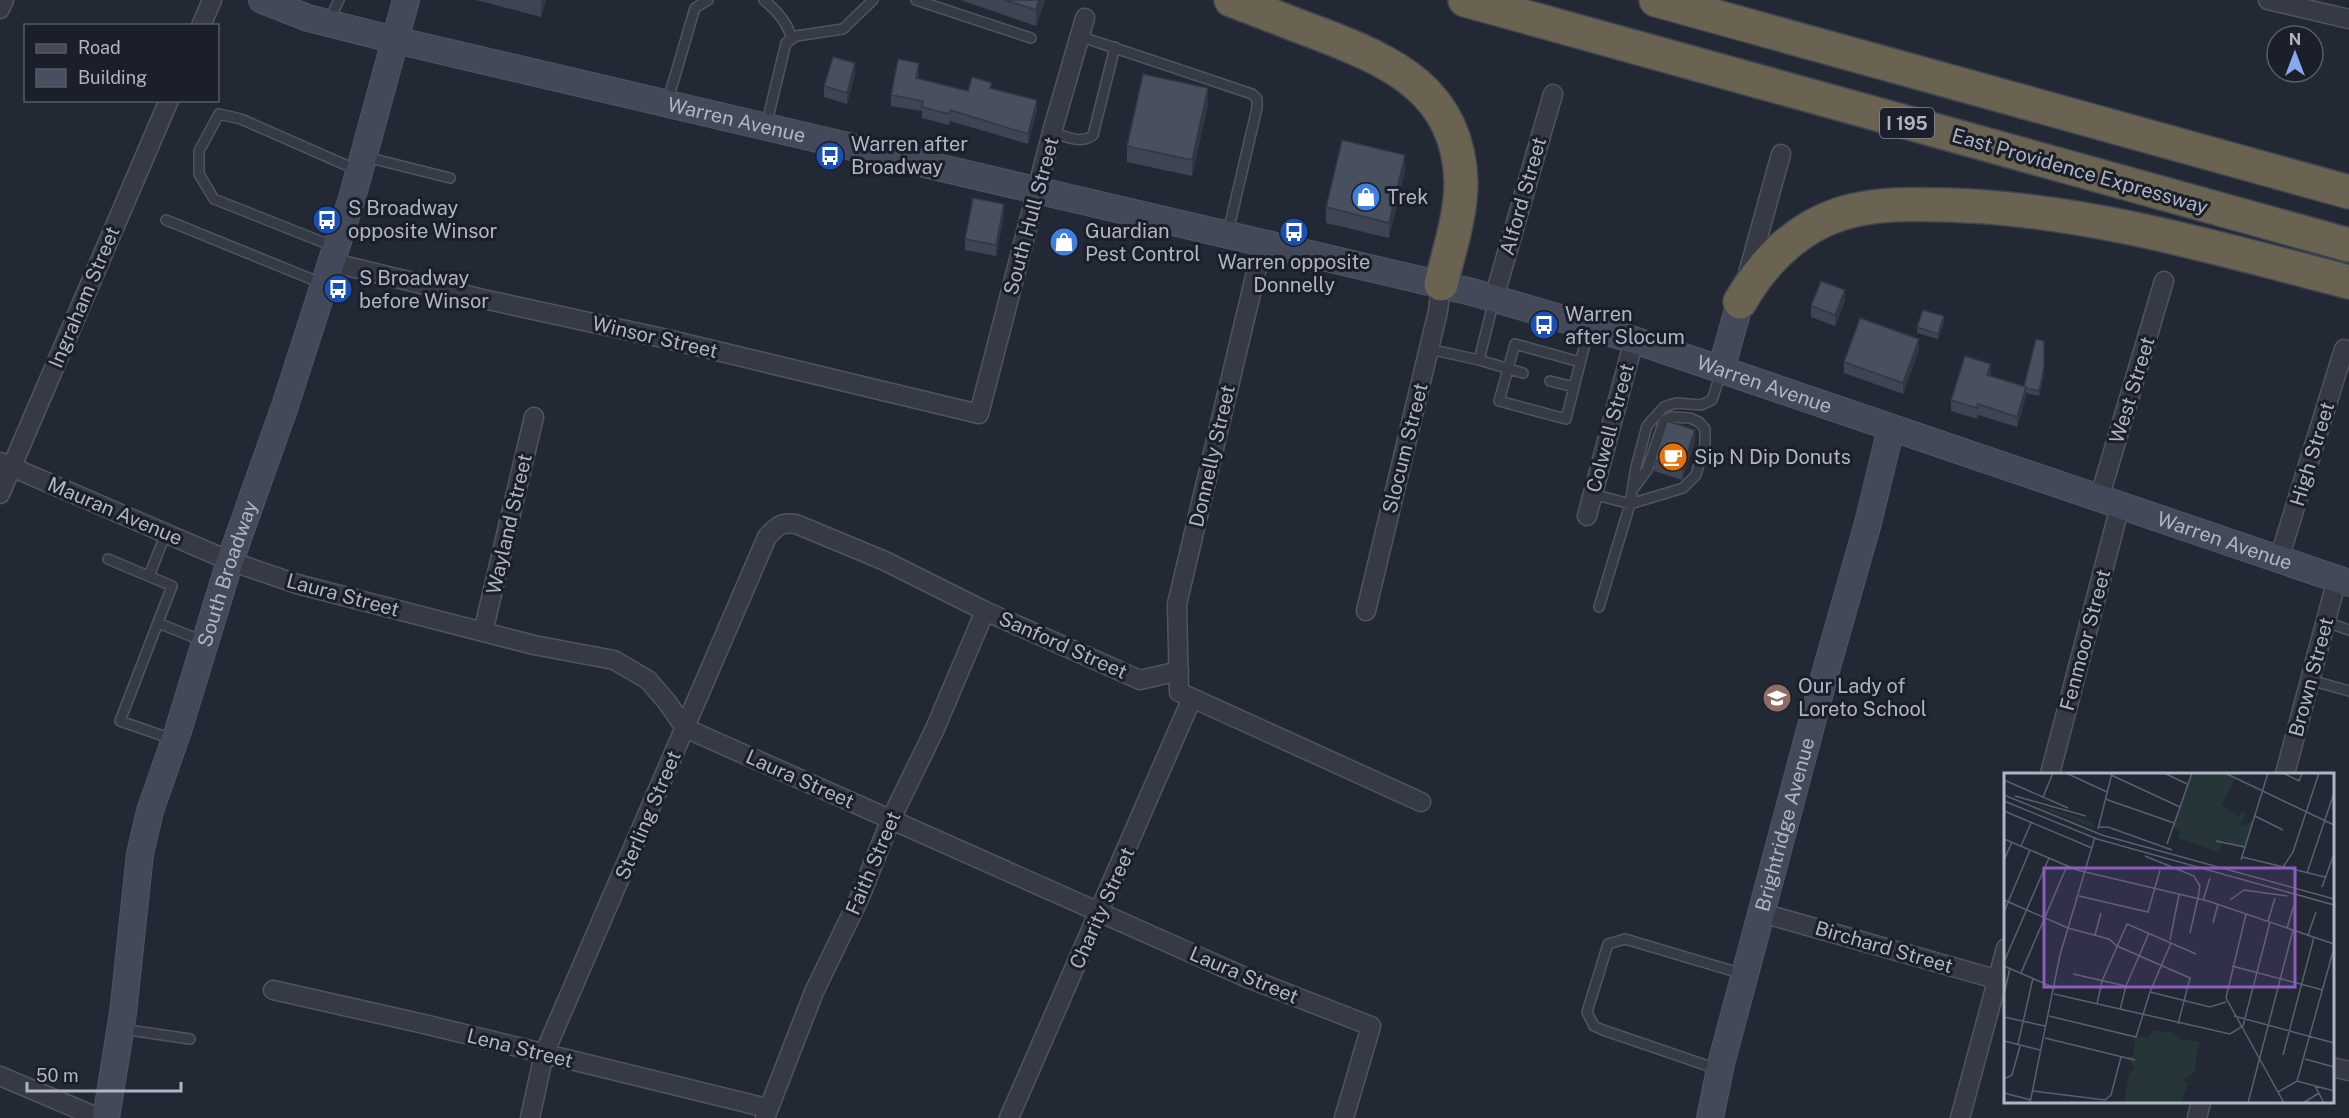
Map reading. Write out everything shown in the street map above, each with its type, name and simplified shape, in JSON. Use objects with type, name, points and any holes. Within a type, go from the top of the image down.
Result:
[{"type":"highway","points":[[1231,0],[1353,47],[1390,64],[1407,75],[1431,100],[1450,131],[1456,148],[1461,182],[1457,216],[1441,285]]},
{"type":"highway","name":"East Providence Expressway","points":[[1465,0],[2349,245]]},
{"type":"highway","points":[[1656,0],[2349,192]]},
{"type":"highway","points":[[1740,302],[1755,278],[1777,252],[1807,230],[1840,214],[1857,210],[1917,205],[1982,207],[2103,222],[2349,282]]},
{"type":"main road","name":"Warren Avenue","points":[[262,0],[328,23],[395,40],[1038,189],[1494,298],[1634,340],[2343,581]]},
{"type":"main road","name":"South Broadway","points":[[106,1118],[120,1029],[140,854],[150,811],[330,264],[361,164],[406,0]]},
{"type":"main road","points":[[1721,370],[1740,302]]},
{"type":"main road","name":"Brightridge Avenue","points":[[1710,1118],[1720,1070],[1823,681],[1868,523],[1891,428]]},
{"type":"street","points":[[0,9],[4,0]]},
{"type":"street","points":[[202,24],[212,0]]},
{"type":"street","points":[[2268,0],[2349,20]]},
{"type":"street","name":"South Hull Street","points":[[979,414],[1052,132],[1082,27]]},
{"type":"street","name":"Alford Street","points":[[1494,298],[1553,94]]},
{"type":"street","name":"Ingraham Street","points":[[0,494],[5,464],[168,102]]},
{"type":"street","points":[[1740,302],[1782,154]]},
{"type":"street","name":"Donnelly Street","points":[[1179,671],[1177,604],[1263,243]]},
{"type":"street","name":"Winsor Street","points":[[330,264],[679,342],[979,414]]},
{"type":"street","name":"West Street","points":[[2110,502],[2164,281]]},
{"type":"street","name":"Slocum Street","points":[[1365,611],[1438,311],[1441,285]]},
{"type":"street","name":"Colwell Street","points":[[1587,516],[1634,340]]},
{"type":"street","name":"High Street","points":[[2279,559],[2344,349]]},
{"type":"street","name":"Wayland Street","points":[[483,632],[534,417]]},
{"type":"street","name":"Mauran Avenue","points":[[5,464],[231,561]]},
{"type":"street","name":"Fenmoor Street","points":[[2050,773],[2110,502]]},
{"type":"street","name":"Sanford Street","points":[[785,523],[796,524],[885,561],[985,610],[1140,680],[1179,671]]},
{"type":"street","name":"Sterling Street","points":[[530,1118],[544,1054],[767,537],[778,525],[785,523]]},
{"type":"street","name":"Laura Street","points":[[231,561],[297,585],[534,645],[614,660],[648,680],[685,728],[1245,977],[1371,1026],[1344,1118]]},
{"type":"street","name":"Brown Street","points":[[2285,773],[2326,622],[2343,581]]},
{"type":"street","name":"Faith Street","points":[[766,1113],[814,992],[859,898],[891,819],[934,731],[985,610]]},
{"type":"street","points":[[1179,671],[1179,692],[1422,802]]},
{"type":"street","name":"Charity Street","points":[[1009,1118],[1192,698]]},
{"type":"street","name":"Birchard Street","points":[[1762,913],[2001,981]]},
{"type":"street","points":[[1960,1118],[2001,981],[2004,961]]},
{"type":"street","name":"Lena Street","points":[[273,990],[424,1024],[766,1113]]},
{"type":"street","points":[[2334,1067],[2349,1071]]},
{"type":"street","points":[[0,1076],[99,1118]]},
{"type":"street","points":[[2197,1118],[2201,1103]]},
{"type":"lane","points":[[328,23],[339,0]]},
{"type":"lane","points":[[667,103],[695,8],[708,0]]},
{"type":"lane","points":[[764,0],[774,8],[788,26],[792,39]]},
{"type":"lane","points":[[766,126],[786,43],[796,36],[843,29],[873,0]]},
{"type":"lane","points":[[916,0],[1031,38]]},
{"type":"lane","points":[[1082,27],[1115,47],[1252,94],[1257,99],[1257,108],[1228,234]]},
{"type":"lane","points":[[1052,132],[1080,140],[1088,139],[1093,135],[1115,47]]},
{"type":"lane","points":[[330,264],[214,199],[199,174],[199,151],[219,114],[241,119],[361,164],[450,178]]},
{"type":"lane","points":[[166,220],[330,264]]},
{"type":"lane","points":[[1479,360],[1494,298]]},
{"type":"lane","points":[[1580,362],[1515,344],[1498,401],[1566,419],[1589,326]]},
{"type":"lane","points":[[1429,349],[1523,373]]},
{"type":"lane","points":[[1599,607],[1630,504],[1636,467],[1647,426],[1664,407],[1676,403],[1701,405],[1712,400],[1721,370]]},
{"type":"lane","points":[[1550,381],[1574,387]]},
{"type":"lane","points":[[1593,494],[1630,504],[1683,488],[1696,475],[1706,437],[1705,429],[1699,422],[1680,416],[1671,417],[1664,422],[1647,470],[1633,489]]},
{"type":"lane","points":[[149,576],[166,533]]},
{"type":"lane","points":[[108,559],[172,586],[120,721],[174,740]]},
{"type":"lane","points":[[2326,622],[2349,630]]},
{"type":"lane","points":[[158,623],[205,641]]},
{"type":"lane","points":[[2310,680],[2349,691]]},
{"type":"lane","points":[[1720,1070],[1594,1026],[1587,1012],[1608,944],[1625,939],[1746,975]]},
{"type":"lane","points":[[120,1029],[190,1039]]},
{"type":"building","points":[[1005,0],[1039,0],[1036,10]]},
{"type":"building","points":[[833,57],[855,63],[847,93],[824,86]]},
{"type":"building","points":[[898,59],[919,63],[916,78],[968,91],[972,77],[992,83],[990,88],[1037,100],[1028,134],[950,110],[949,114],[922,107],[923,101],[891,95]]},
{"type":"building","points":[[1143,74],[1208,88],[1192,160],[1127,146]]},
{"type":"building","name":"Trek","points":[[1342,140],[1405,155],[1389,223],[1326,207]]},
{"type":"building","points":[[973,198],[1004,204],[996,245],[965,239]]},
{"type":"building","points":[[1821,281],[1845,290],[1835,315],[1811,306]]},
{"type":"building","points":[[1923,310],[1944,316],[1938,334],[1917,327]]},
{"type":"building","points":[[1860,318],[1919,339],[1903,383],[1844,362]]},
{"type":"building","points":[[2036,339],[2044,341],[2044,368],[2039,391],[2024,386]]},
{"type":"building","points":[[1965,356],[1991,364],[1987,375],[2026,387],[2017,417],[1978,404],[1977,408],[1951,400]]},
{"type":"building","points":[[1667,421],[1695,430],[1682,469],[1654,460]]},
{"type":"place","name":"Warren after Broadway","points":[[830,156]]},
{"type":"place","name":"Trek","points":[[1366,197]]},
{"type":"place","name":"S Broadway opposite Winsor","points":[[327,220]]},
{"type":"place","name":"Warren opposite Donnelly","points":[[1294,232]]},
{"type":"place","name":"Guardian Pest Control","points":[[1064,242]]},
{"type":"place","name":"S Broadway before Winsor","points":[[338,289]]},
{"type":"place","name":"Warren after Slocum","points":[[1544,325]]},
{"type":"place","name":"Sip N Dip Donuts","points":[[1673,457]]},
{"type":"place","name":"Our Lady of Loreto School","points":[[1777,698]]}]
